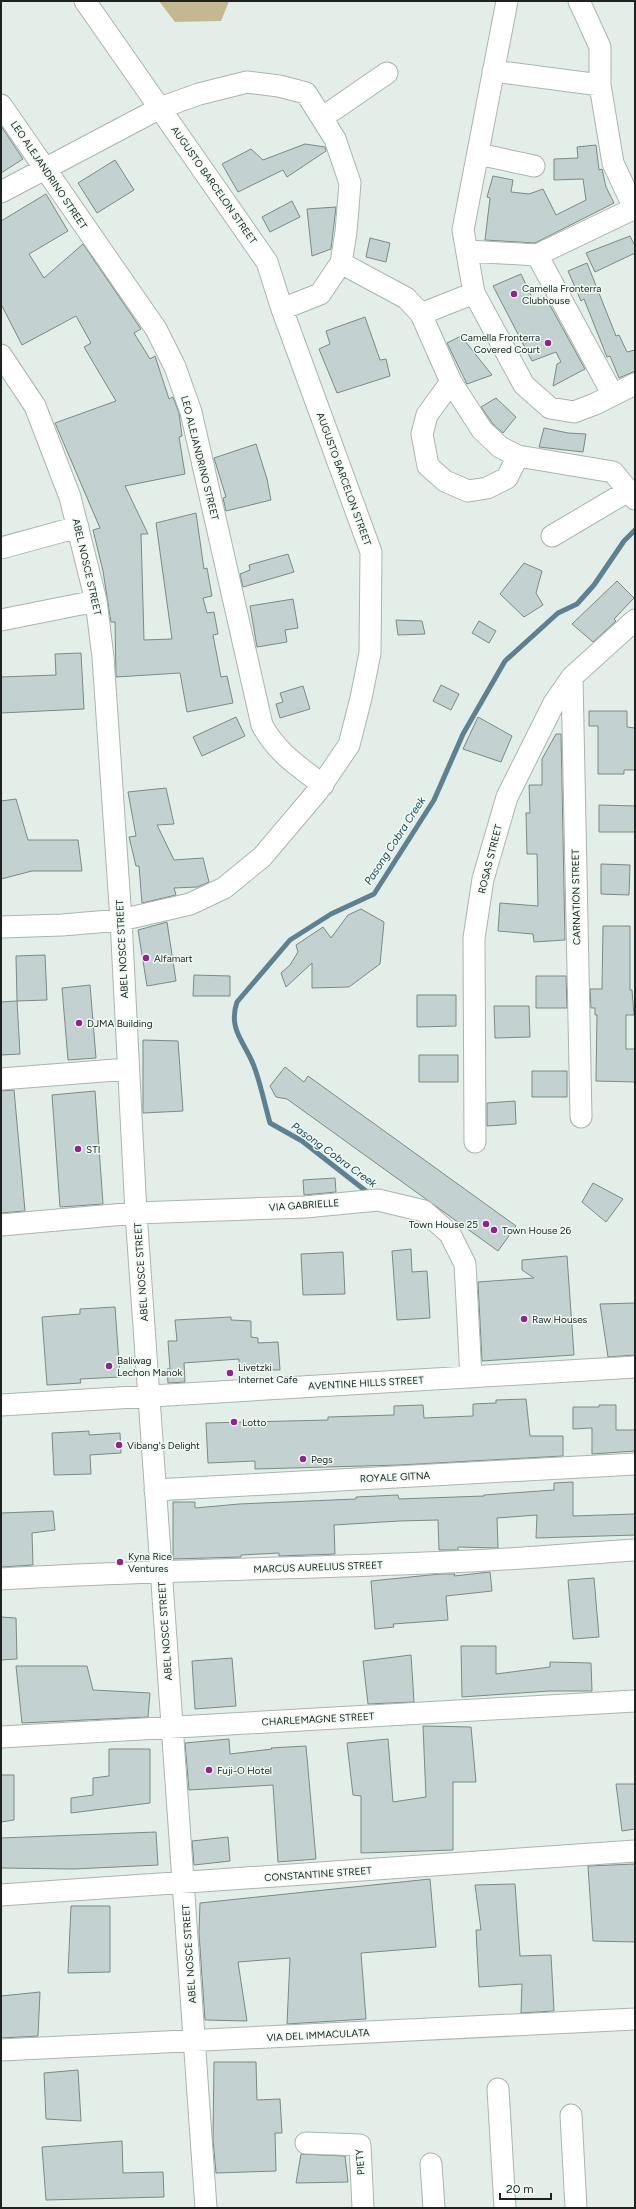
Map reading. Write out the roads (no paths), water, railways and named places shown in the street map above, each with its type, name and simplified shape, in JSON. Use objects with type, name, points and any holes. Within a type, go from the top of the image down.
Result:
[{"type":"street","name":"AUGUSTO BARCELON STREET","points":[[1,927],[62,925],[121,920],[190,904],[224,888],[262,857],[323,785],[349,745],[362,698],[370,653],[371,552],[282,309],[267,262],[84,1]]},
{"type":"street","points":[[507,1],[463,230],[468,251],[474,293],[524,384],[550,408],[574,412],[635,384]]},
{"type":"street","points":[[468,251],[537,255],[635,208],[613,163],[600,85],[600,47],[579,1]]},
{"type":"street","points":[[493,71],[600,85]]},
{"type":"street","points":[[323,117],[388,73]]},
{"type":"street","points":[[1,192],[160,108],[199,94],[247,82],[279,86],[306,93],[323,117],[335,139],[350,183],[341,263],[320,294],[282,309]]},
{"type":"street","name":"LEO ALEJANDRINO STREET","points":[[1,105],[156,329],[175,367],[191,412],[262,725],[269,738],[284,756],[323,785]]},
{"type":"street","points":[[478,154],[534,166]]},
{"type":"street","points":[[537,255],[613,395]]},
{"type":"street","points":[[341,263],[406,298],[421,314],[451,382],[482,430],[500,448],[518,456],[613,472],[633,497],[552,536]]},
{"type":"street","points":[[421,314],[474,293]]},
{"type":"street","name":"ABEL NOSCE STREET","points":[[1,355],[35,406],[70,497],[96,601],[103,657],[121,920],[136,1213],[206,2208]]},
{"type":"street","points":[[451,382],[427,415],[422,434],[428,466],[445,481],[468,491],[487,488],[507,478],[518,456]]},
{"type":"street","points":[[1,548],[78,527]]},
{"type":"street","points":[[1,620],[15,615],[70,608],[96,601]]},
{"type":"street","name":"ROSAS STREET","points":[[475,1142],[474,938],[483,879],[507,797],[554,703],[572,677],[635,620]]},
{"type":"street","name":"CARNATION STREET","points":[[572,677],[581,1117]]},
{"type":"street","points":[[1,1079],[128,1069]]},
{"type":"street","name":"VIA GABRIELLE","points":[[1,1225],[136,1213],[305,1207],[378,1200],[424,1211],[450,1234],[465,1264],[471,1377]]},
{"type":"street","name":"AVENTINE HILLS STREET","points":[[1,1405],[635,1367]]},
{"type":"street","name":"ROYALE GITNA","points":[[155,1490],[635,1464]]},
{"type":"street","name":"MARCUS AURELIUS STREET","points":[[1,1579],[100,1573],[161,1573],[449,1562],[635,1550]]},
{"type":"street","name":"CHARLEMAGNE STREET","points":[[1,1737],[172,1726],[635,1701]]},
{"type":"street","name":"CONSTANTINE STREET","points":[[1,1895],[184,1884],[635,1851]]},
{"type":"street","name":"VIA DEL IMMACULATA","points":[[1,2050],[635,2019]]},
{"type":"street","points":[[498,2089],[505,2208]]},
{"type":"street","points":[[571,2115],[576,2208]]},
{"type":"street","name":"PIETY","points":[[306,2142],[360,2145],[362,2208]]},
{"type":"street","points":[[431,2164],[434,2208]]},
{"type":"waterway","name":"Pasong Cobra Creek","points":[[371,1195],[302,1141],[270,1123],[252,1060],[236,1029],[234,1021],[237,1002],[290,940],[331,914],[374,894],[434,800],[463,734],[505,661],[558,613],[577,604],[594,585],[624,541],[635,530]]},
{"type":"place","name":"Camella Fronterra Clubhouse","points":[[514,294]]},
{"type":"place","name":"Camella Fronterra Covered Court","points":[[548,343]]},
{"type":"place","name":"Alfamart","points":[[146,958]]},
{"type":"place","name":"DJMA Building","points":[[79,1023]]},
{"type":"place","name":"STI","points":[[78,1149]]},
{"type":"place","name":"Town House 25","points":[[486,1224]]},
{"type":"place","name":"Town House 26","points":[[494,1230]]},
{"type":"place","name":"Raw Houses","points":[[524,1319]]},
{"type":"place","name":"Baliwag Lechon Manok","points":[[109,1366]]},
{"type":"place","name":"Livetzki Internet Cafe","points":[[230,1373]]},
{"type":"place","name":"Lotto","points":[[234,1422]]},
{"type":"place","name":"Vibang's Delight","points":[[119,1445]]},
{"type":"place","name":"Pegs","points":[[303,1459]]},
{"type":"place","name":"Kyna Rice Ventures","points":[[120,1562]]},
{"type":"place","name":"Fuji-O Hotel","points":[[209,1770]]}]
